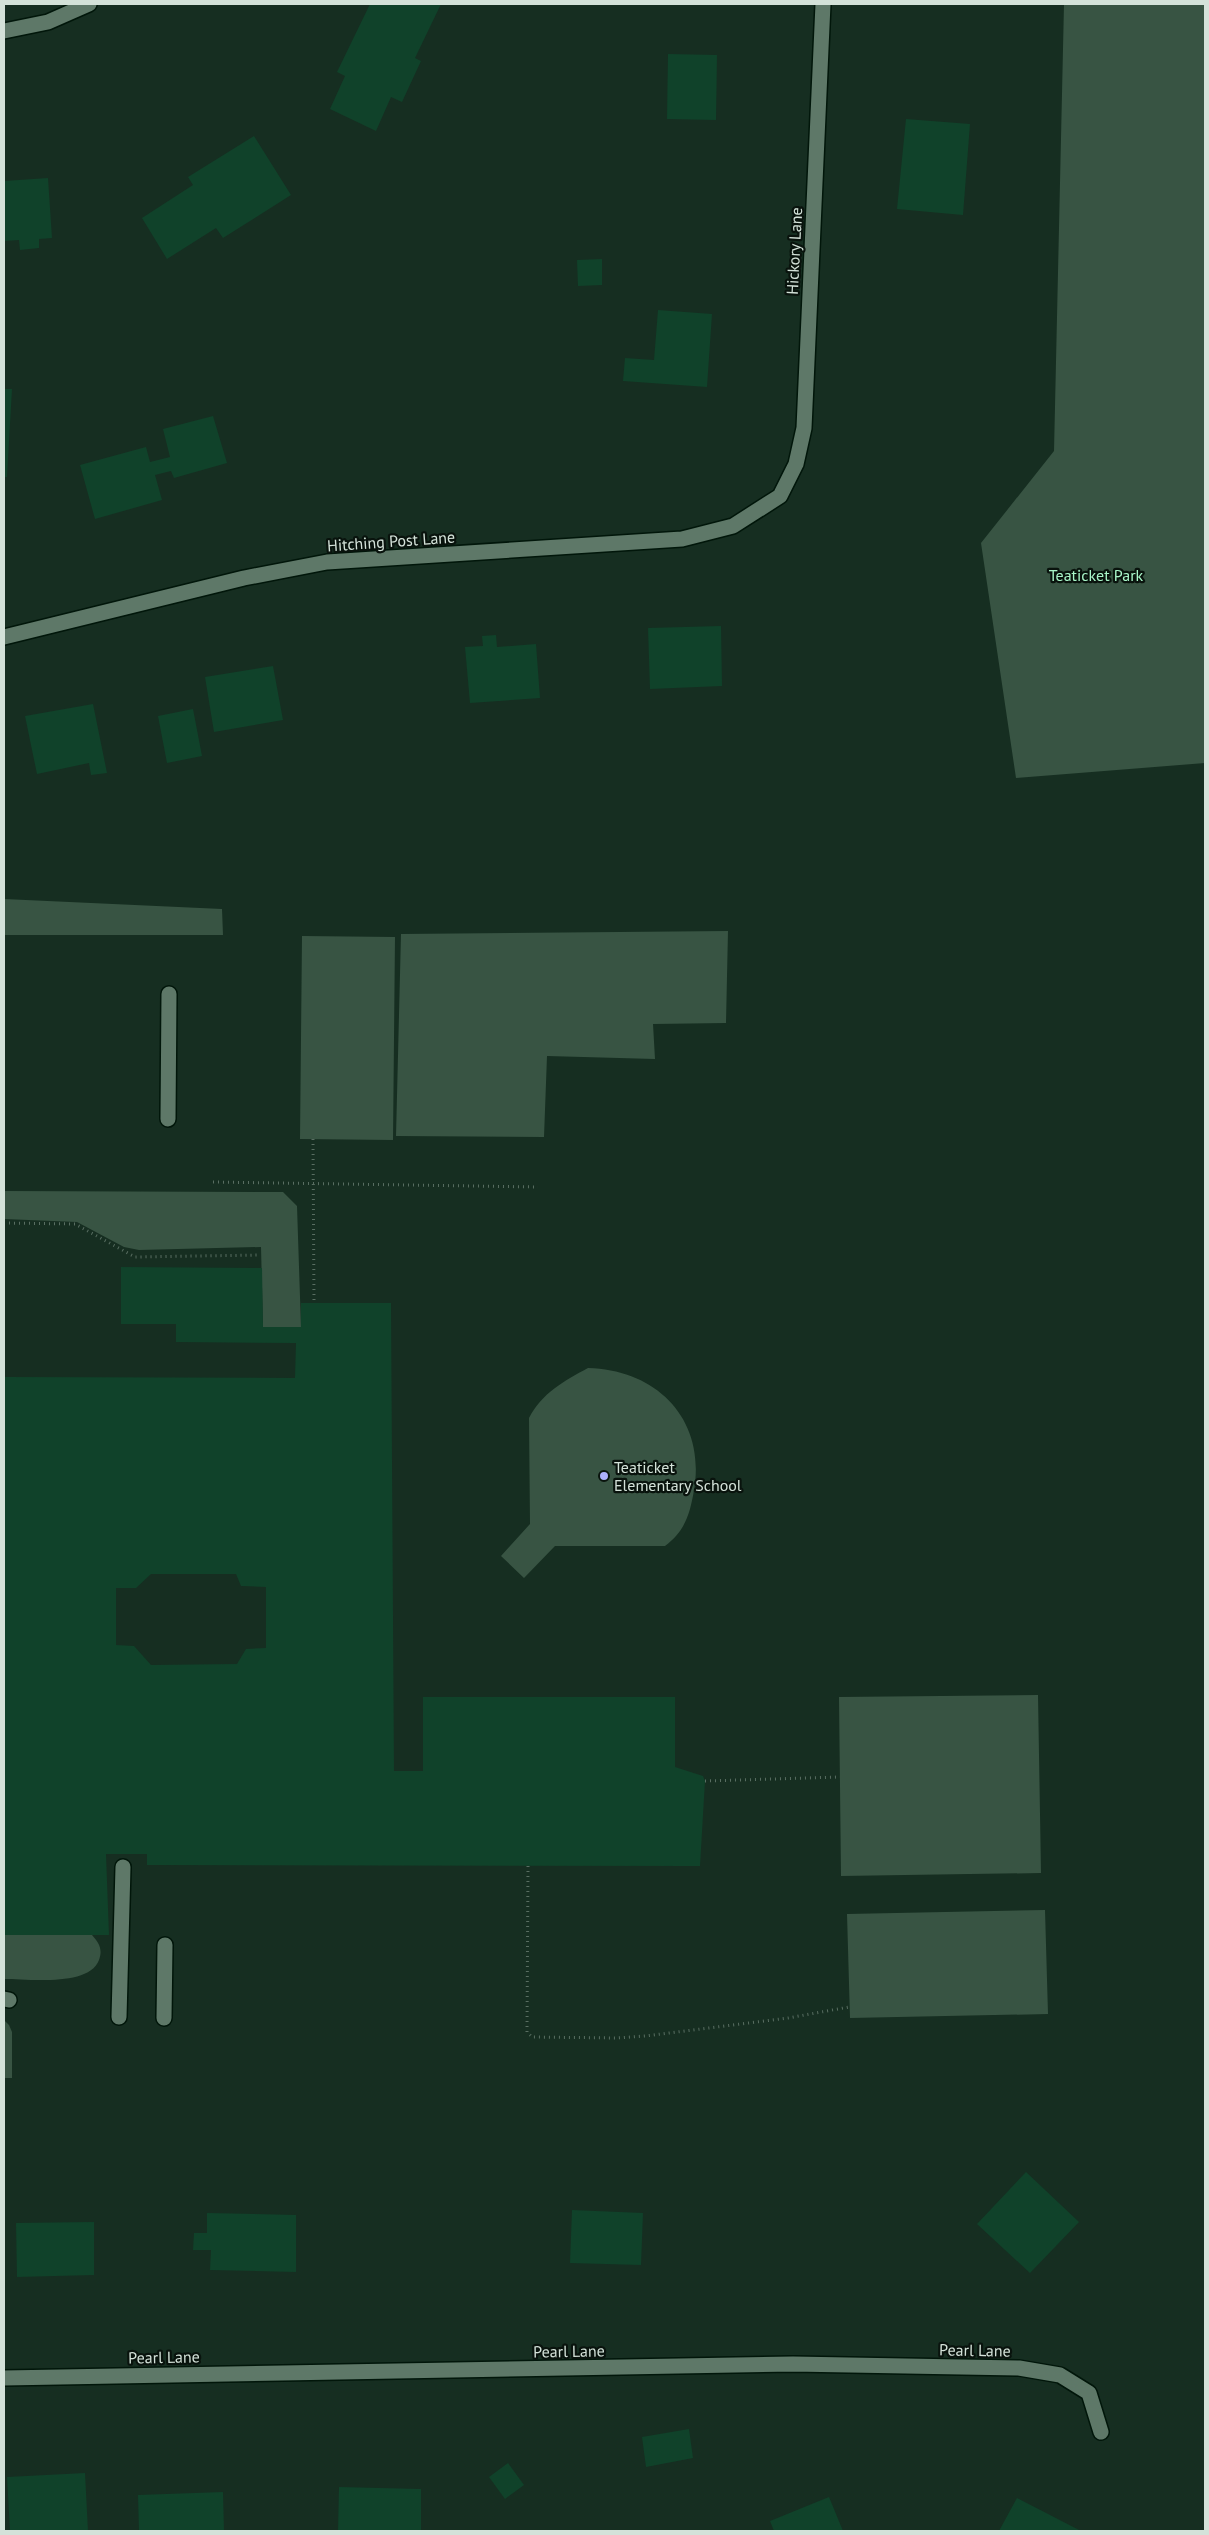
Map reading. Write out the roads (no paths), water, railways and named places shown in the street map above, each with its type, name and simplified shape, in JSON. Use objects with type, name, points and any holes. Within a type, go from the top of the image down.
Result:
[{"type":"street","points":[[4,31],[48,22],[89,4]]},
{"type":"street","name":"Hickory Lane","points":[[780,496],[796,464],[804,428],[822,4]]},
{"type":"street","name":"Hitching Post Lane","points":[[4,637],[244,578],[326,562],[682,539],[733,526],[780,496]]},
{"type":"street","points":[[168,1119],[169,994]]},
{"type":"street","points":[[119,2017],[123,1867]]},
{"type":"street","points":[[164,2018],[165,1945]]},
{"type":"street","name":"Pearl Lane","points":[[4,2378],[793,2364],[1019,2368],[1060,2375],[1089,2393],[1100,2432]]},
{"type":"place","name":"Teaticket Elementary School","points":[[604,1476]]},
{"type":"park label","name":"Teaticket Park","points":[[1096,575]]}]
